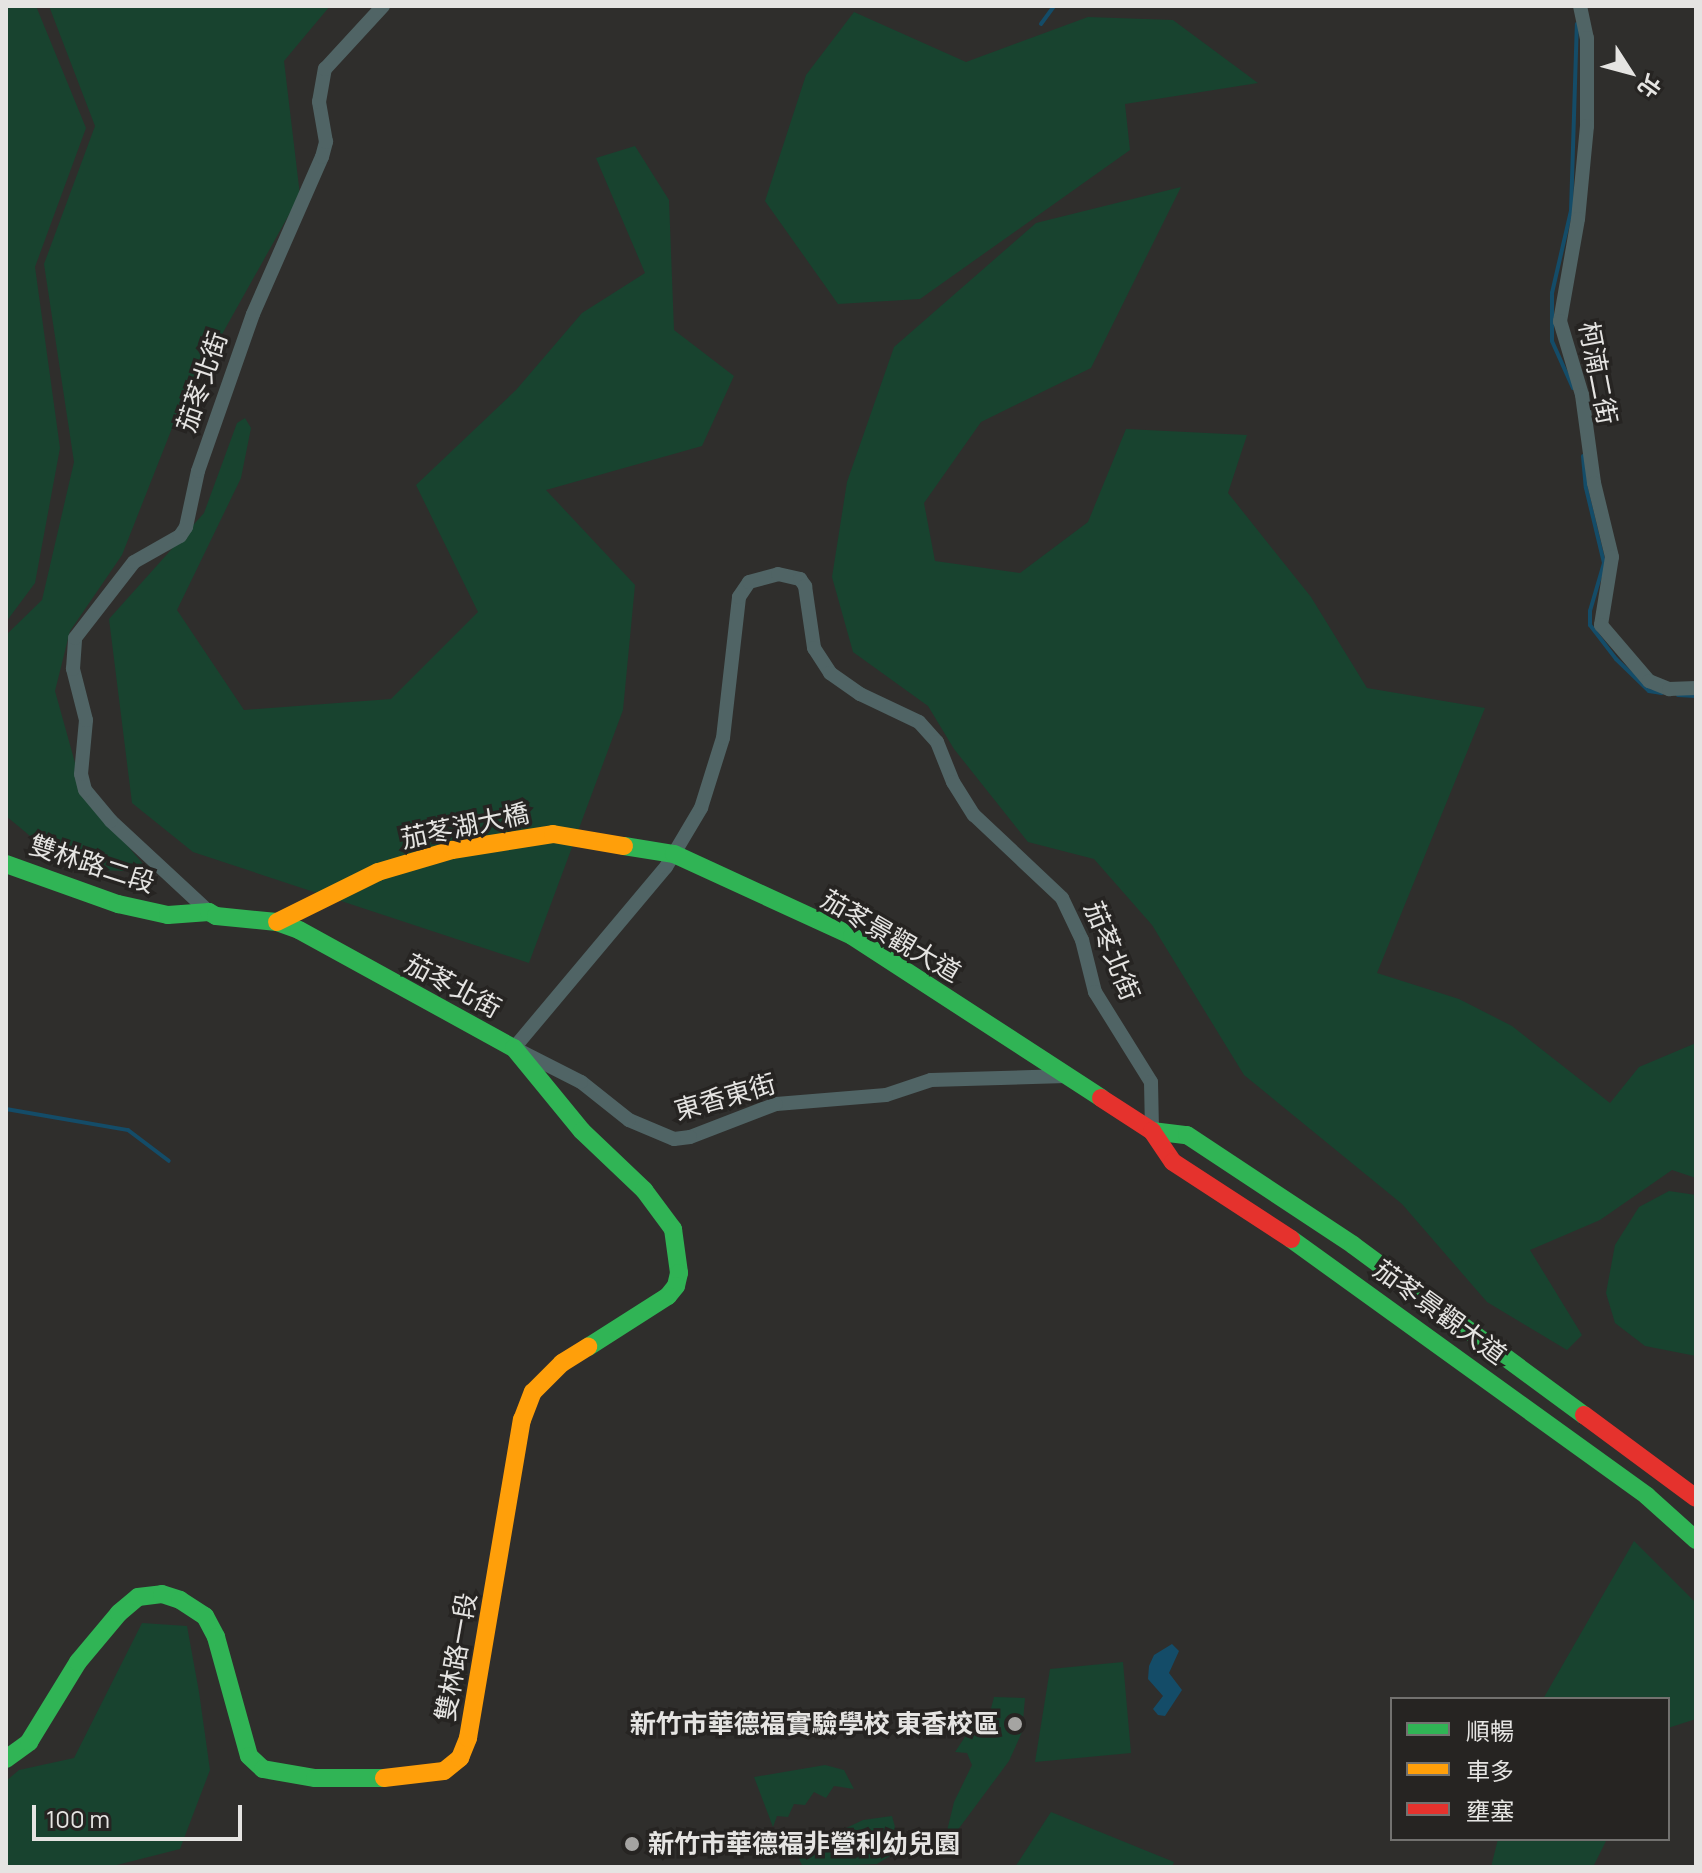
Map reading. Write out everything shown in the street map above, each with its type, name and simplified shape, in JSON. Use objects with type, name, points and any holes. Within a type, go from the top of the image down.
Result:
[{"type":"street","name":"茄苳北街","points":[[383,6],[325,69],[319,102],[326,142],[322,157],[253,314],[198,471],[186,527],[180,536],[134,562],[75,638],[73,669],[86,720],[81,774],[85,790],[111,821],[209,912],[216,916],[277,922],[299,930],[390,983],[514,1048],[674,854],[701,808],[723,738],[739,597],[757,577],[778,574],[800,579],[805,586],[814,648],[830,673],[860,694],[919,722],[937,742],[953,782],[974,815],[1062,898],[1082,940],[1095,992],[1151,1082],[1152,1131]]},
{"type":"street","name":"柯湳二街","points":[[1580,6],[1587,38],[1587,126],[1578,219],[1560,321],[1582,395],[1594,483],[1612,557],[1601,625],[1649,681],[1669,689],[1696,688]]},
{"type":"street","name":"茄苳湖大橋","points":[[277,922],[378,872],[452,850],[553,834],[674,854]]},
{"type":"street","name":"茄苳景觀大道","points":[[674,854],[852,936],[1152,1131],[1173,1162],[1338,1270],[1647,1496],[1696,1540]]},
{"type":"street","name":"雙林路二段","points":[[6,864],[118,904],[168,915],[209,912]]},
{"type":"street","name":"東香東街","points":[[514,1048],[581,1082],[629,1120],[674,1139],[690,1137],[776,1104],[886,1095],[931,1080],[1066,1076]]},
{"type":"street","name":"雙林路一段","points":[[6,1759],[29,1742],[78,1662],[119,1613],[138,1597],[162,1594],[180,1600],[205,1616],[216,1637],[249,1756],[263,1769],[315,1778],[368,1780],[444,1771],[460,1758],[468,1738],[522,1420],[533,1392],[562,1363],[668,1296],[676,1286],[679,1273],[673,1229],[644,1190],[582,1131],[514,1048]]},
{"type":"street","name":"茄苳景觀大道","points":[[1152,1131],[1187,1135],[1353,1245],[1696,1498]]},
{"type":"green space","points":[[6,6],[36,6],[86,128],[35,267],[60,448],[35,583],[6,622]]},
{"type":"green space","points":[[49,6],[330,6],[284,61],[300,195],[178,413],[122,555],[70,631],[55,691],[84,795],[150,872],[70,869],[6,816],[6,635],[42,600],[74,462],[44,264],[95,126]]},
{"type":"green space","points":[[854,12],[966,62],[1088,17],[1173,20],[1258,83],[1125,104],[1130,150],[920,299],[838,304],[765,201],[806,75]]},
{"type":"green space","points":[[635,146],[669,200],[674,330],[734,376],[702,446],[546,490],[635,585],[623,710],[529,963],[193,852],[132,803],[109,619],[204,513],[237,423],[245,418],[251,428],[241,478],[177,610],[244,710],[391,699],[478,612],[416,485],[516,390],[582,313],[645,273],[596,158]]},
{"type":"green space","points":[[1181,187],[1091,368],[981,422],[924,503],[935,561],[1020,573],[1088,522],[1126,429],[1247,435],[1228,493],[1311,597],[1367,688],[1485,708],[1377,973],[1459,999],[1512,1026],[1610,1103],[1639,1067],[1696,1043],[1696,1178],[1672,1170],[1600,1220],[1530,1250],[1582,1335],[1567,1350],[1487,1302],[1402,1204],[1244,1075],[1152,925],[1094,859],[1028,842],[954,749],[928,706],[853,652],[832,577],[847,482],[894,347],[1036,223]]},
{"type":"green space","points":[[1669,1191],[1696,1195],[1696,1356],[1645,1346],[1615,1323],[1606,1293],[1615,1245],[1639,1207]]},
{"type":"green space","points":[[1634,1541],[1696,1603],[1696,1719],[1670,1727],[1670,1697],[1544,1697]]},
{"type":"green space","points":[[142,1623],[187,1626],[199,1692],[210,1770],[180,1849],[109,1867],[6,1867],[6,1781],[19,1770],[74,1758]]},
{"type":"green space","points":[[1123,1662],[1131,1753],[1035,1762],[1050,1669]]},
{"type":"green space","points":[[994,1697],[1025,1698],[1022,1732],[1009,1761],[954,1835],[947,1831],[954,1802],[972,1765],[967,1753],[955,1752],[978,1717],[989,1716]]},
{"type":"green space","points":[[825,1765],[844,1770],[854,1789],[834,1786],[826,1798],[814,1792],[805,1805],[794,1804],[788,1817],[777,1816],[773,1827],[754,1777]]},
{"type":"green space","points":[[1051,1812],[1174,1862],[1172,1867],[1015,1867]]},
{"type":"green space","points":[[892,1816],[901,1849],[877,1864],[803,1867],[799,1859],[823,1839],[863,1820]]},
{"type":"green space","points":[[1498,1841],[1606,1841],[1593,1867],[1491,1867]]},
{"type":"water","points":[[1172,1644],[1179,1651],[1169,1673],[1182,1690],[1165,1716],[1158,1715],[1153,1709],[1163,1696],[1148,1679],[1149,1666],[1154,1655]]},
{"type":"waterway","points":[[1041,24],[1054,6]]},
{"type":"waterway","points":[[1573,388],[1552,341],[1552,293],[1571,211],[1577,24]]},
{"type":"waterway","points":[[1583,456],[1586,488],[1604,563],[1590,611],[1590,625],[1616,659],[1649,691],[1662,693]]},
{"type":"waterway","points":[[1678,695],[1696,696]]},
{"type":"waterway","points":[[6,1109],[128,1130],[169,1161]]},
{"type":"traffic: fast","points":[[624,846],[674,854],[852,936],[1101,1098]]},
{"type":"traffic: fast","points":[[6,864],[118,904],[168,915],[209,912],[216,916],[277,922],[299,930],[514,1048],[582,1131],[644,1190],[673,1229],[679,1273],[676,1286],[668,1296],[588,1347]]},
{"type":"traffic: fast","points":[[1152,1131],[1187,1135],[1353,1245],[1584,1415]]},
{"type":"traffic: fast","points":[[1291,1239],[1647,1496],[1696,1540]]},
{"type":"traffic: fast","points":[[6,1759],[29,1742],[78,1662],[119,1613],[138,1597],[162,1594],[180,1600],[205,1616],[216,1637],[249,1756],[263,1769],[315,1778],[384,1778]]},
{"type":"traffic: slow","points":[[277,922],[378,872],[452,850],[553,834],[624,846]]},
{"type":"traffic: slow","points":[[384,1778],[444,1771],[460,1758],[468,1738],[522,1420],[533,1392],[562,1363],[588,1347]]},
{"type":"traffic: jam","points":[[1101,1098],[1152,1131],[1173,1162],[1291,1239]]},
{"type":"traffic: jam","points":[[1584,1415],[1696,1498]]},
{"type":"place","name":"新竹市華德福實驗學校 東香校區","points":[[1015,1724]]},
{"type":"place","name":"新竹市華德福非營利幼兒園","points":[[632,1844]]}]
